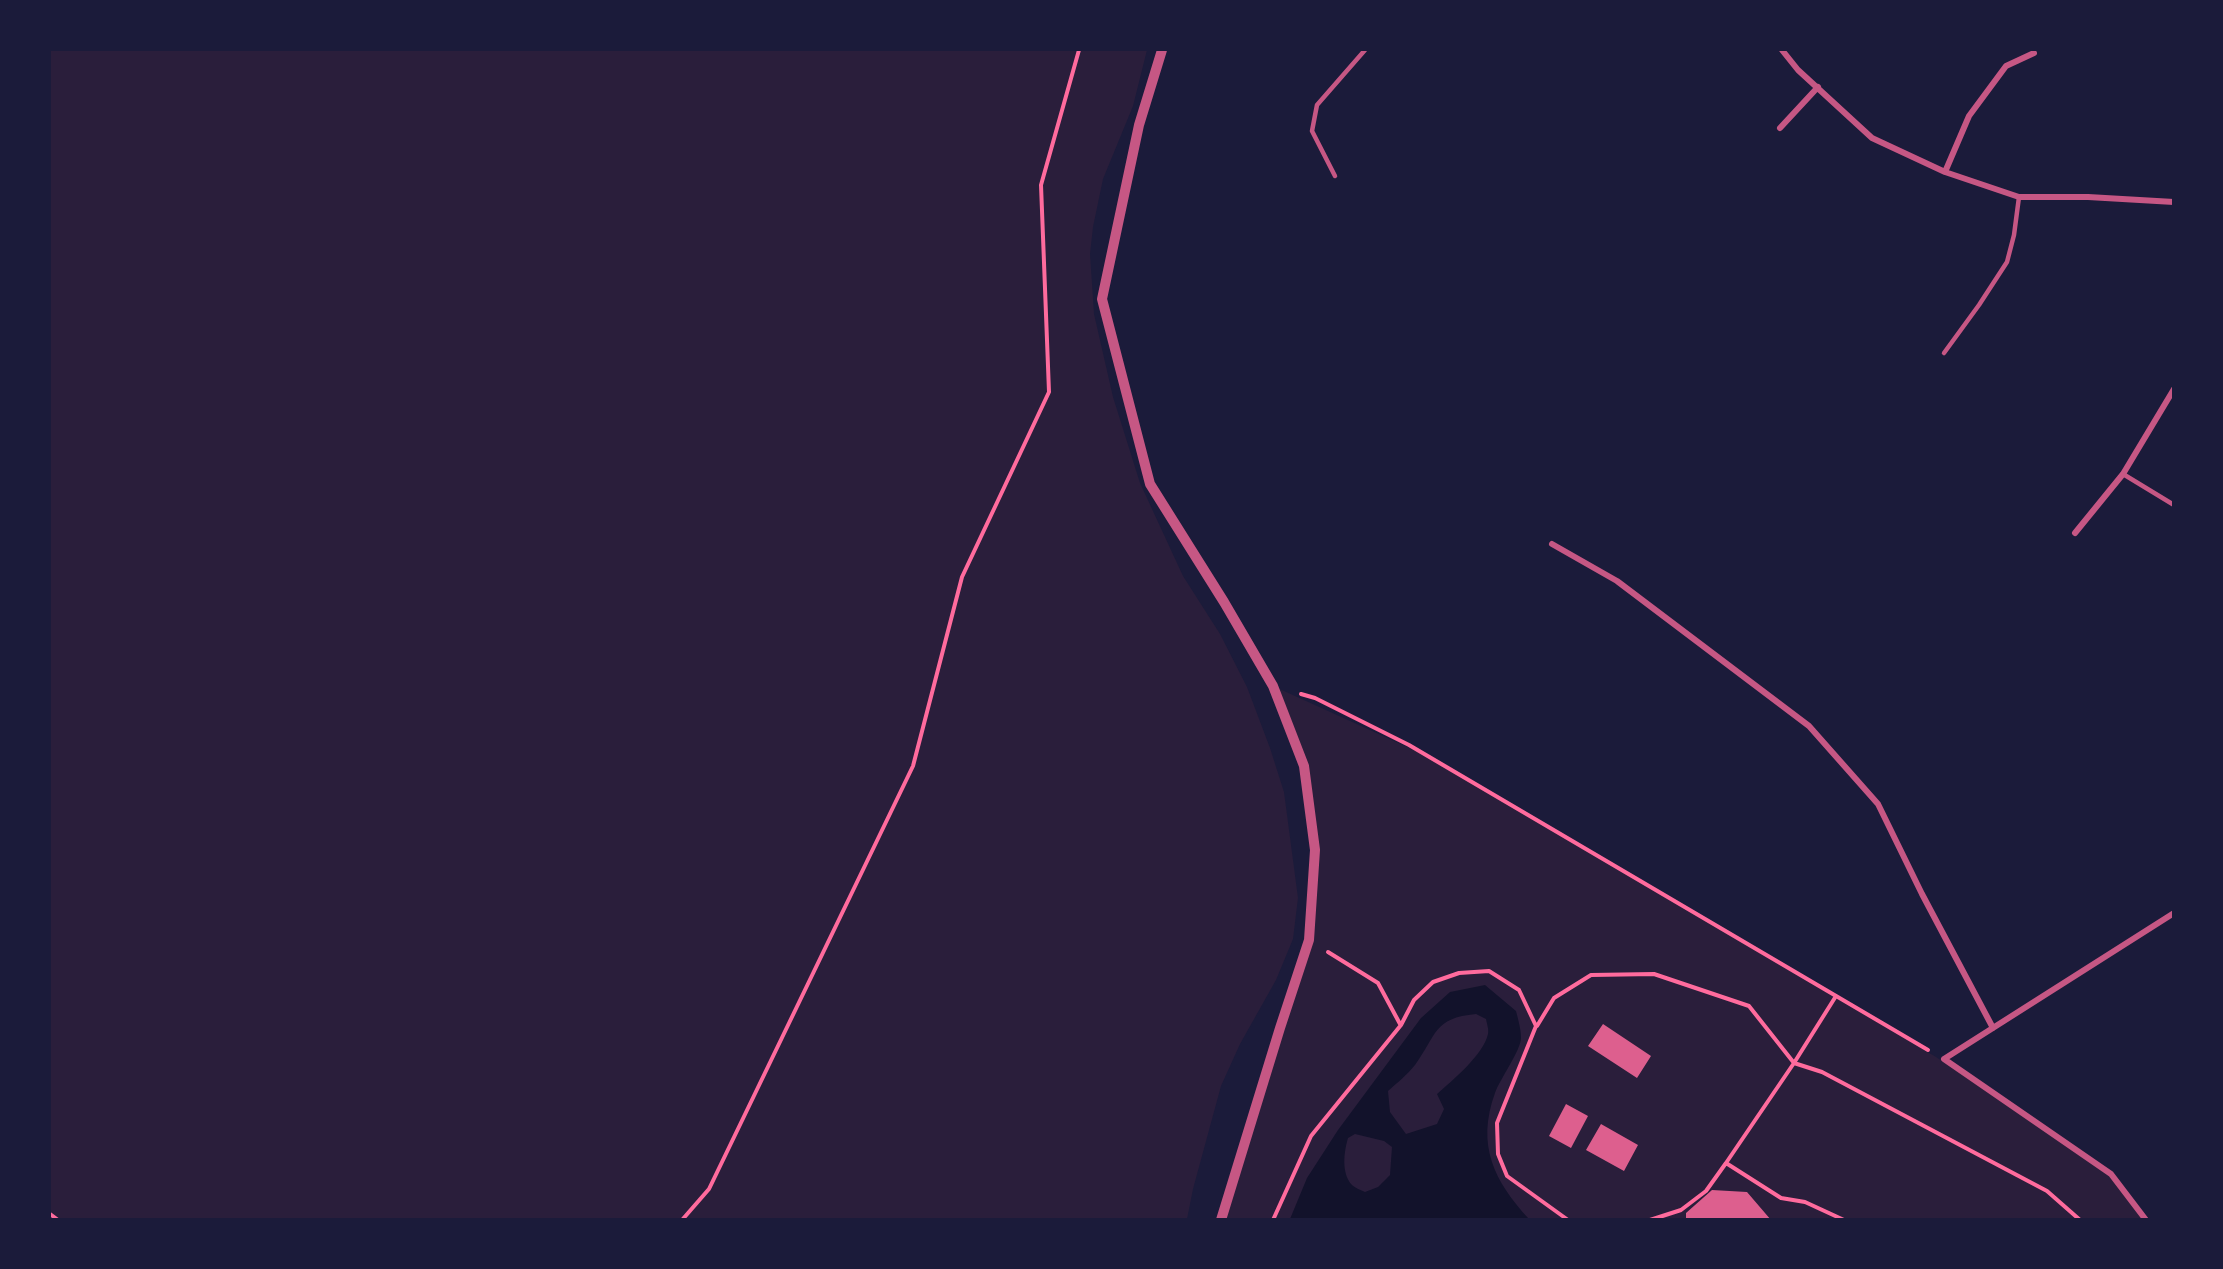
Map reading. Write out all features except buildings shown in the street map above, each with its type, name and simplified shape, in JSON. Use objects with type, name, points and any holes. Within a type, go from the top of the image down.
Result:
[{"type":"street","points":[[1162,50],[1139,125],[1102,299],[1150,484],[1224,602],[1273,686],[1304,766],[1315,850],[1310,940],[1280,1028],[1221,1220]]},
{"type":"street","points":[[1782,50],[1798,70],[1872,138],[1945,172],[2019,197],[2088,197],[2174,202]]},
{"type":"street","points":[[1945,172],[1969,116],[2006,66],[2034,53]]},
{"type":"street","points":[[1780,128],[1818,87]]},
{"type":"street","points":[[2075,533],[2123,474],[2174,389]]},
{"type":"street","points":[[1552,543],[1617,581],[1809,726],[1878,804],[1992,1028]]},
{"type":"street","points":[[2146,1220],[2111,1174],[1944,1059],[2174,913]]},
{"type":"lane","points":[[1335,176],[1312,131],[1317,105],[1365,50]]},
{"type":"lane","points":[[1944,353],[2007,262],[2014,235],[2019,197]]},
{"type":"lane","points":[[2123,474],[2174,505]]},
{"type":"path","points":[[682,1220],[709,1189],[913,766],[962,577],[1049,392],[1041,185],[1079,50]]},
{"type":"path","points":[[1273,686],[1315,698],[1409,745],[1944,1059]]},
{"type":"path","points":[[1310,940],[1378,983],[1401,1025]]},
{"type":"path","points":[[1273,1220],[1311,1136],[1401,1025],[1414,1000],[1433,982],[1459,973],[1489,971],[1519,990],[1536,1026]]},
{"type":"path","points":[[1568,1220],[1507,1176],[1498,1154],[1497,1123],[1536,1026],[1554,999],[1591,975],[1654,974],[1749,1006],[1794,1063],[1822,1072],[2047,1191],[2079,1220]]},
{"type":"path","points":[[1650,1220],[1682,1210],[1706,1191],[1794,1063],[1836,996]]},
{"type":"path","points":[[1726,1163],[1781,1198],[1805,1202],[1844,1220]]},
{"type":"path","points":[[50,1214],[58,1220]]},
{"type":"shaded area","points":[[50,50],[1147,50],[1133,106],[1103,179],[1093,227],[1090,254],[1094,314],[1113,397],[1140,483],[1183,576],[1220,634],[1247,687],[1270,748],[1284,792],[1298,898],[1293,939],[1276,980],[1240,1044],[1221,1086],[1187,1219],[50,1219]]},
{"type":"shaded area","points":[[1273,686],[1427,756],[1936,1057],[2111,1174],[2146,1220],[1220,1220],[1309,940],[1315,850],[1304,766]]},
{"type":"shaded area","points":[[1485,985],[1516,1011],[1520,1043],[1495,1093],[1487,1129],[1488,1146],[1498,1176],[1506,1191],[1529,1219],[1290,1219],[1307,1178],[1338,1130],[1421,1018],[1450,992]],"holes":[[[1476,1014],[1486,1019],[1488,1032],[1485,1042],[1467,1067],[1437,1094],[1444,1109],[1437,1124],[1406,1134],[1390,1112],[1388,1091],[1415,1065],[1444,1024],[1451,1019]],[[1355,1134],[1384,1141],[1392,1147],[1390,1175],[1378,1187],[1365,1192],[1352,1185],[1346,1175],[1345,1156],[1348,1138]]]}]
